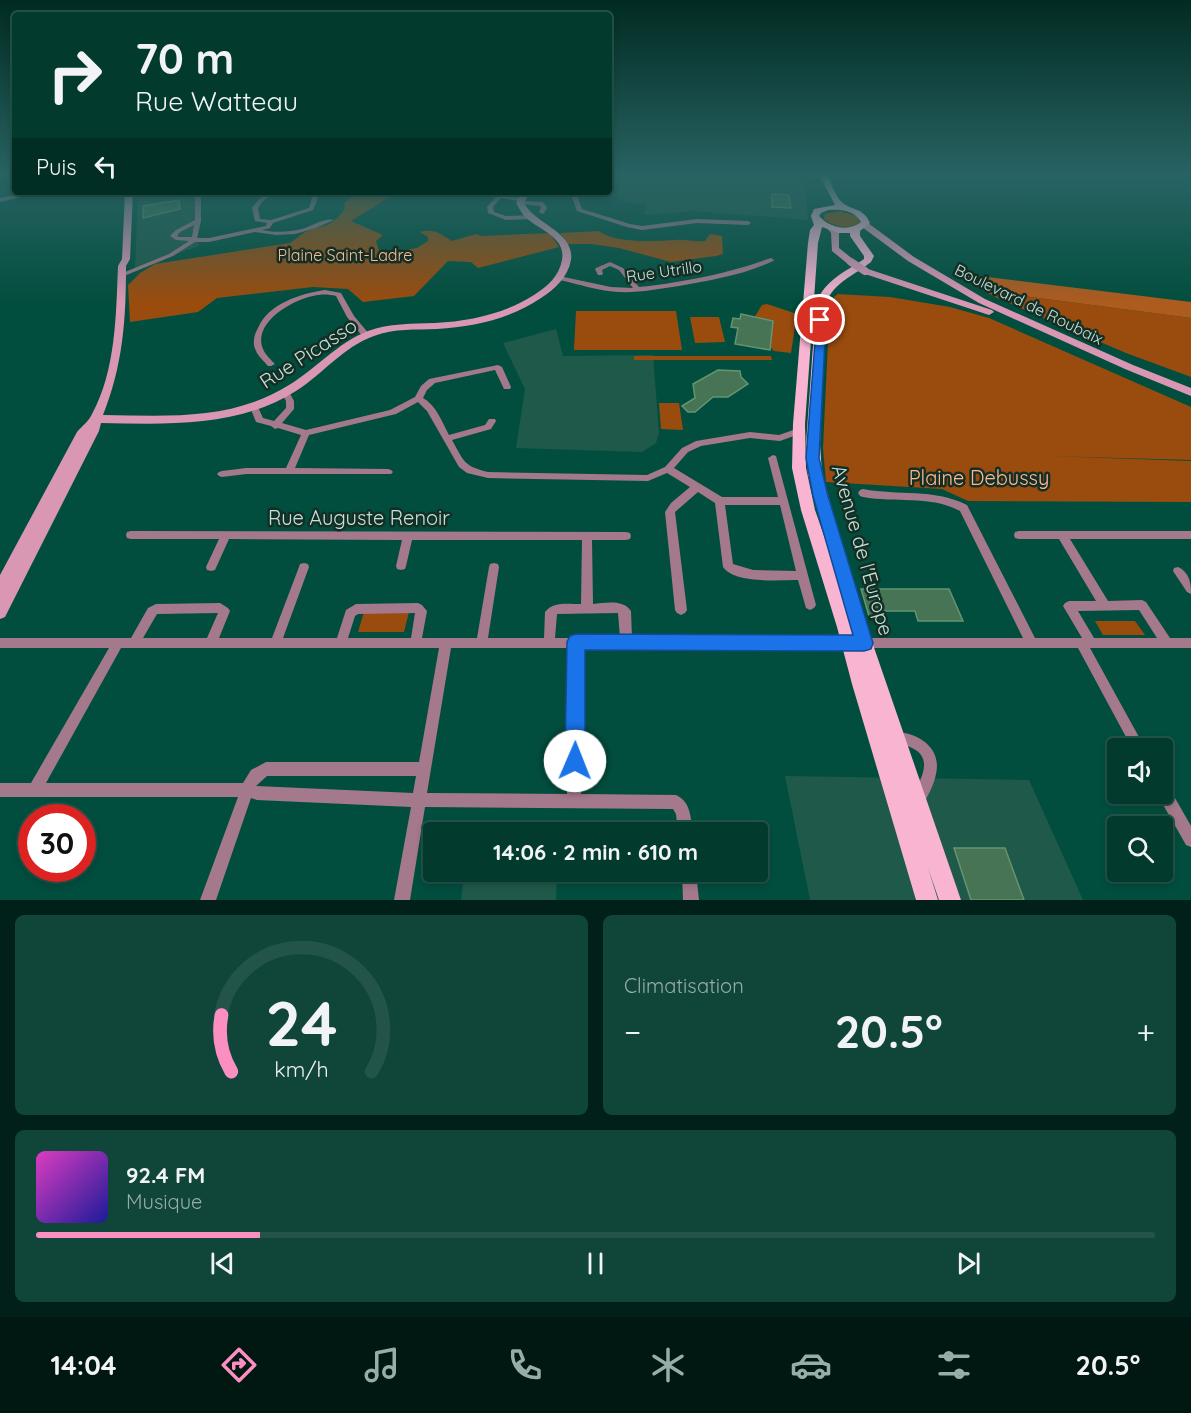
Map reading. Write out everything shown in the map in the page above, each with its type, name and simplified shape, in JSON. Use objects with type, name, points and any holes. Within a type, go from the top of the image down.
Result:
[{"type":"main road","points":[[121,218],[118,258],[122,271]]},
{"type":"main road","points":[[0,612],[93,431],[95,419],[110,384],[116,357],[128,218]]},
{"type":"main road","points":[[533,218],[552,230],[560,238],[566,250],[567,260],[559,278]]},
{"type":"main road","points":[[817,218],[830,227],[860,227],[866,221],[864,218]]},
{"type":"main road","name":"Avenue de l'Europe","points":[[818,221],[819,225],[815,230],[813,243],[799,468],[808,507],[857,642],[888,740],[927,900]]},
{"type":"main road","name":"Boulevard de Roubaix","points":[[830,227],[835,233],[835,249],[865,271],[989,312],[1191,400]]},
{"type":"main road","name":"Avenue de l'Europe","points":[[857,642],[820,496],[813,458],[821,303],[823,294],[829,287],[868,260],[866,248],[855,236],[860,227]]},
{"type":"main road","name":"Boulevard de Roubaix","points":[[860,227],[982,301],[1129,367],[1191,392]]},
{"type":"main road","name":"Rue Picasso","points":[[95,419],[200,419],[254,407],[285,392],[306,378],[344,346],[366,335],[399,327],[470,322],[501,314],[532,300],[559,278]]},
{"type":"main road","points":[[0,589],[82,432],[95,419]]},
{"type":"main road","name":"Avenue de l'Europe","points":[[888,740],[918,800],[950,900]]},
{"type":"street","points":[[257,218],[271,222],[283,218]]},
{"type":"street","points":[[604,218],[642,228],[704,220],[748,223]]},
{"type":"street","points":[[256,230],[281,233],[314,227],[331,220]]},
{"type":"street","points":[[122,271],[171,255],[194,240],[198,221]]},
{"type":"street","points":[[198,221],[178,231],[173,237],[178,240],[209,240],[268,227],[271,222]]},
{"type":"street","name":"Rue Utrillo","points":[[559,278],[618,290],[637,289],[713,278],[762,266],[771,260]]},
{"type":"street","points":[[600,274],[598,269],[610,264],[621,269],[637,289]]},
{"type":"street","points":[[271,364],[262,357],[257,349],[255,337],[262,324],[273,312],[309,296],[325,292],[339,294],[351,317],[366,335]]},
{"type":"street","points":[[254,407],[259,420],[306,433],[381,416],[418,399],[424,388],[432,381],[496,367],[500,368],[507,387]]},
{"type":"street","points":[[275,426],[290,409],[290,401],[285,392]]},
{"type":"street","points":[[418,399],[430,409],[462,465],[479,474],[641,479],[668,469],[685,450],[699,443],[750,435],[799,440]]},
{"type":"street","points":[[448,438],[488,427],[492,421]]},
{"type":"street","points":[[288,472],[306,433]]},
{"type":"street","points":[[780,438],[799,440]]},
{"type":"street","points":[[773,458],[810,605]]},
{"type":"street","points":[[668,469],[720,501],[783,501]]},
{"type":"street","points":[[222,474],[246,471],[388,472]]},
{"type":"street","points":[[681,610],[670,512],[697,487]]},
{"type":"street","points":[[862,494],[879,497],[946,498],[964,508],[1032,643]]},
{"type":"street","points":[[720,501],[728,567],[735,572],[761,575],[803,575]]},
{"type":"street","name":"Rue Auguste Renoir","points":[[131,535],[626,536]]},
{"type":"street","points":[[211,567],[226,535]]},
{"type":"street","points":[[400,566],[408,535]]},
{"type":"street","points":[[1019,535],[1191,535]]},
{"type":"street","points":[[1062,535],[1105,606]]},
{"type":"street","points":[[587,536],[587,609]]},
{"type":"street","points":[[276,642],[304,567]]},
{"type":"street","points":[[482,642],[494,567]]},
{"type":"street","points":[[1178,571],[1191,589]]},
{"type":"street","points":[[1134,738],[1069,606],[1142,606],[1167,643]]},
{"type":"street","points":[[134,643],[152,611],[156,609],[220,608],[224,611],[211,642]]},
{"type":"street","points":[[341,642],[350,613],[356,609],[418,608],[421,611],[416,642]]},
{"type":"street","points":[[549,642],[551,612],[555,609],[620,608],[625,611],[626,642]]},
{"type":"street","points":[[402,900],[446,642]]},
{"type":"street","points":[[568,801],[576,642]]},
{"type":"street","points":[[0,643],[1191,644]]},
{"type":"street","points":[[35,790],[118,643]]},
{"type":"street","points":[[208,900],[252,778],[266,769],[424,769]]},
{"type":"street","points":[[0,790],[247,790],[257,793],[419,800],[676,802],[683,811],[684,822]]},
{"type":"street","points":[[1171,804],[1191,840]]},
{"type":"street","points":[[690,882],[692,900]]},
{"type":"shaded area","points":[[137,218],[197,218],[199,246],[135,268]]},
{"type":"shaded area","points":[[783,218],[808,218],[808,220]]},
{"type":"shaded area","points":[[963,274],[1191,302],[1191,318],[993,292]]},
{"type":"shaded area","points":[[556,329],[563,356],[653,355],[659,433],[656,443],[642,452],[516,448],[525,389],[503,343]]},
{"type":"shaded area","points":[[785,776],[1029,780],[1083,900],[810,900]]},
{"type":"shaded area","points":[[463,882],[557,882],[556,900],[461,900]]},
{"type":"green space","name":"Plaine Saint-Ladre","points":[[356,218],[351,221],[383,235],[376,241],[380,254],[417,248],[428,241],[428,237],[420,232],[429,231],[452,241],[476,234],[481,236],[550,233],[559,247],[478,268],[471,262],[448,261],[414,296],[363,302],[348,289],[313,287],[217,298],[198,312],[130,322],[128,285],[140,273],[155,264],[290,243],[305,232],[336,219]]},
{"type":"green space","points":[[857,218],[860,222],[851,226],[842,226],[824,219]]},
{"type":"green space","points":[[599,231],[615,238],[636,241],[705,241],[710,234],[722,236],[723,254],[671,262],[619,248],[592,244],[568,244],[560,233]]},
{"type":"green space","points":[[953,273],[963,274],[993,292],[1191,318],[1191,377],[1126,353],[995,297]]},
{"type":"green space","name":"Plaine Debussy","points":[[838,294],[890,297],[950,307],[989,318],[1191,407],[1191,460],[1048,456],[1191,461],[1191,502],[968,501],[942,489],[826,482],[823,448],[828,341],[834,297]]},
{"type":"green space","points":[[767,304],[797,314],[791,353],[774,351],[770,347],[773,321],[754,318],[762,305]]},
{"type":"green space","points":[[576,311],[676,311],[682,350],[574,350]]},
{"type":"green space","points":[[690,317],[719,317],[725,342],[695,343]]},
{"type":"green space","points":[[634,356],[771,356],[772,360],[634,360]]},
{"type":"green space","points":[[659,403],[679,403],[683,430],[661,429]]},
{"type":"green space","points":[[364,612],[409,612],[404,632],[358,632]]},
{"type":"green space","points":[[1095,621],[1135,621],[1145,635],[1103,635]]},
{"type":"building","points":[[741,314],[773,321],[770,350],[735,344],[738,328],[731,327],[733,318],[740,319]]},
{"type":"building","points":[[718,370],[740,371],[741,377],[748,384],[728,397],[713,397],[695,412],[688,412],[682,406],[695,398],[693,384]]},
{"type":"building","points":[[861,589],[949,589],[963,621],[918,621],[915,611],[880,611],[882,616],[869,616]]},
{"type":"building","points":[[954,848],[1005,848],[1024,900],[971,900]]},
{"type":"route","points":[[575,761],[576,642],[864,643],[815,474],[813,444],[820,320]]}]
